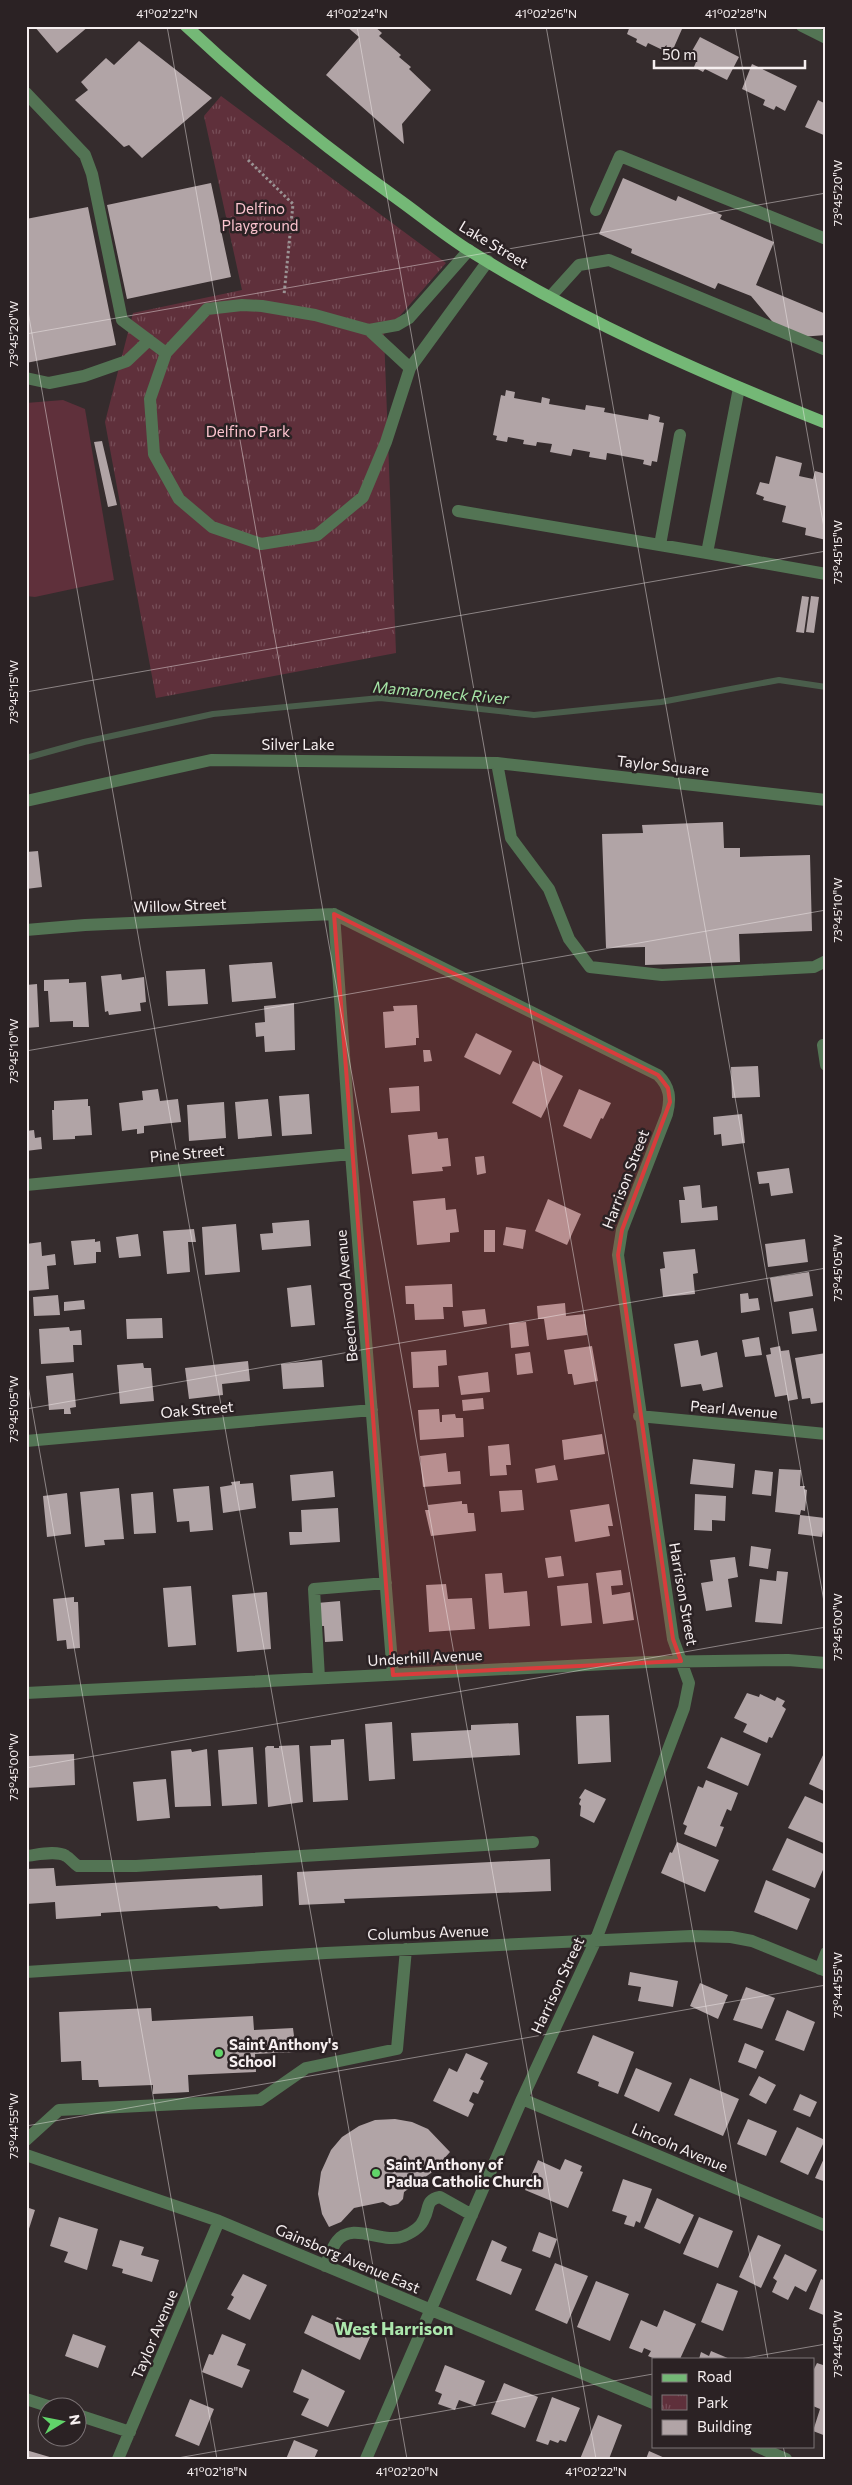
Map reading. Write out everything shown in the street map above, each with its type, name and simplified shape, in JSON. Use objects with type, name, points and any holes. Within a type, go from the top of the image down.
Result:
[{"type":"main road","name":"Lake Street","points":[[186,26],[226,64],[341,158],[469,250],[629,339],[739,388],[826,423]]},
{"type":"street","points":[[802,26],[826,38]]},
{"type":"street","points":[[26,93],[85,155],[92,174],[122,320],[166,353]]},
{"type":"street","points":[[596,210],[620,156],[826,239]]},
{"type":"street","points":[[369,330],[397,325],[409,318],[469,250]]},
{"type":"street","points":[[551,296],[579,265],[609,260],[826,350]]},
{"type":"street","points":[[410,368],[369,330],[315,314],[242,305],[207,309],[166,353],[150,399],[154,454],[179,499],[212,527],[262,544],[317,535],[362,497],[386,442],[410,368],[488,261]]},
{"type":"street","points":[[26,378],[49,383],[84,376],[127,362],[149,340]]},
{"type":"street","points":[[708,553],[739,388]]},
{"type":"street","points":[[660,545],[680,435]]},
{"type":"street","points":[[458,511],[826,574]]},
{"type":"street","name":"Silver Lake","points":[[26,801],[211,760],[497,763]]},
{"type":"street","points":[[497,763],[511,838],[549,889],[569,938],[590,967],[662,975],[814,967],[826,961]]},
{"type":"street","name":"Taylor Square","points":[[497,763],[826,800]]},
{"type":"street","name":"Willow Street","points":[[26,930],[85,925],[334,914]]},
{"type":"street","name":"Beechwood Avenue","points":[[334,914],[351,1154],[393,1674]]},
{"type":"street","name":"Harrison Street","points":[[334,914],[658,1075],[668,1088],[670,1102],[667,1114],[618,1242],[640,1416],[673,1639],[689,1683],[684,1708],[594,1942],[522,2099],[366,2459]]},
{"type":"street","points":[[823,1045],[826,1065]]},
{"type":"street","name":"Pine Street","points":[[26,1184],[351,1154]]},
{"type":"street","name":"Oak Street","points":[[26,1441],[372,1410]]},
{"type":"street","name":"Pearl Avenue","points":[[640,1416],[826,1434]]},
{"type":"street","points":[[319,1678],[314,1589],[386,1584]]},
{"type":"street","name":"Underhill Avenue","points":[[26,1693],[681,1661],[788,1660],[826,1663]]},
{"type":"street","points":[[26,1856],[58,1854],[68,1856],[71,1862],[78,1866],[136,1866],[533,1842]]},
{"type":"street","name":"Columbus Avenue","points":[[26,1972],[691,1936],[731,1937],[752,1942],[823,1970]]},
{"type":"street","points":[[26,2140],[59,2110],[260,2100],[306,2068],[397,2049],[406,1950]]},
{"type":"street","points":[[823,1970],[826,1953]]},
{"type":"street","name":"Lincoln Avenue","points":[[522,2099],[826,2226]]},
{"type":"street","name":"Gainsborg Avenue East","points":[[26,2155],[219,2221],[652,2403]]},
{"type":"street","points":[[326,2266],[337,2241],[345,2235],[354,2232],[392,2238],[402,2237],[419,2226],[424,2219],[428,2202],[432,2198],[440,2197],[472,2216]]},
{"type":"street","name":"Taylor Avenue","points":[[118,2459],[219,2221]]},
{"type":"street","points":[[26,2398],[38,2402]]},
{"type":"street","points":[[88,2418],[130,2432]]},
{"type":"street","points":[[761,2448],[786,2459]]},
{"type":"path","points":[[248,160],[293,204],[283,310]]},
{"type":"highlighted area","points":[[334,914],[658,1075],[668,1088],[670,1102],[622,1230],[618,1255],[673,1639],[681,1661],[393,1675]]},
{"type":"green space","name":"Delfino Park","points":[[221,96],[446,263],[384,334],[396,653],[156,698],[105,422],[133,313],[242,290],[204,116]]},
{"type":"green space","points":[[63,400],[85,409],[114,580],[35,597],[26,596],[26,403]]},
{"type":"building","points":[[34,26],[89,26],[57,53]]},
{"type":"building","points":[[346,26],[374,26],[382,33],[379,36],[401,55],[399,57],[411,67],[409,69],[431,90],[402,124],[404,144],[326,75],[359,37]]},
{"type":"building","points":[[630,26],[676,26],[682,29],[671,54],[648,43],[646,47],[636,42],[637,39],[627,34]]},
{"type":"building","points":[[700,37],[739,57],[727,80],[705,69],[703,72],[694,67],[696,62],[688,58]]},
{"type":"building","points":[[139,41],[212,98],[142,158],[129,145],[124,147],[75,100],[88,90],[81,82],[106,58],[114,65]]},
{"type":"building","points":[[752,64],[797,86],[785,111],[776,106],[774,110],[763,105],[765,100],[742,89]]},
{"type":"building","points":[[818,100],[826,104],[826,136],[805,127]]},
{"type":"building","points":[[623,178],[676,201],[678,196],[722,215],[720,219],[774,242],[756,285],[826,314],[826,335],[800,337],[776,326],[751,296],[718,283],[715,289],[631,253],[632,249],[599,234]]},
{"type":"building","points":[[211,183],[231,277],[127,299],[107,205]]},
{"type":"building","points":[[88,207],[116,345],[26,363],[26,219]]},
{"type":"building","points":[[506,390],[515,392],[514,398],[541,403],[542,397],[550,399],[549,404],[585,410],[586,405],[605,408],[604,412],[648,420],[649,414],[660,417],[659,422],[664,423],[657,462],[652,461],[651,466],[643,464],[644,460],[607,453],[606,460],[589,457],[590,452],[573,449],[571,456],[550,452],[552,444],[537,442],[536,446],[523,444],[524,440],[508,437],[507,442],[496,440],[497,436],[493,435],[501,395],[505,396]]},
{"type":"building","points":[[102,441],[117,505],[108,507],[94,442]]},
{"type":"building","points":[[776,456],[802,463],[799,476],[813,479],[815,471],[826,474],[826,540],[805,535],[806,528],[782,522],[786,506],[763,500],[764,497],[756,494],[760,482],[769,484]]},
{"type":"building","points":[[802,596],[809,597],[804,633],[796,632]]},
{"type":"building","points":[[811,596],[819,597],[814,633],[806,632]]},
{"type":"building","points":[[723,822],[724,848],[740,848],[740,857],[810,855],[812,931],[739,934],[740,962],[645,965],[645,947],[606,948],[602,834],[643,833],[642,825]]},
{"type":"building","points":[[38,851],[42,887],[26,889],[26,852]]},
{"type":"building","points":[[272,962],[276,998],[232,1002],[229,965]]},
{"type":"building","points":[[205,969],[208,1004],[168,1006],[166,971]]},
{"type":"building","points":[[121,974],[122,980],[144,977],[146,1002],[140,1003],[141,1011],[109,1015],[108,1011],[105,1012],[101,976]]},
{"type":"building","points":[[69,979],[69,983],[86,982],[89,1027],[73,1027],[73,1021],[50,1022],[48,991],[44,991],[44,980]]},
{"type":"building","points":[[37,984],[39,1027],[26,1028],[26,985]]},
{"type":"building","points":[[294,1003],[295,1050],[265,1052],[264,1036],[256,1037],[255,1023],[265,1022],[264,1006]]},
{"type":"building","points":[[417,1005],[419,1038],[416,1038],[416,1045],[385,1048],[383,1012],[394,1011],[393,1006]]},
{"type":"building","points":[[476,1033],[512,1051],[500,1075],[464,1057]]},
{"type":"building","points":[[423,1050],[430,1050],[432,1061],[424,1062]]},
{"type":"building","points":[[533,1061],[563,1076],[541,1118],[512,1103]]},
{"type":"building","points":[[758,1066],[760,1097],[732,1098],[731,1067]]},
{"type":"building","points":[[419,1086],[420,1111],[391,1113],[389,1088]]},
{"type":"building","points":[[158,1089],[160,1101],[178,1099],[181,1122],[144,1126],[144,1133],[137,1134],[137,1129],[122,1131],[119,1103],[143,1100],[142,1091]]},
{"type":"building","points":[[579,1089],[611,1103],[591,1139],[563,1126]]},
{"type":"building","points":[[309,1094],[312,1134],[282,1136],[279,1096]]},
{"type":"building","points":[[88,1099],[92,1135],[75,1136],[75,1139],[53,1140],[52,1110],[54,1110],[54,1101]]},
{"type":"building","points":[[268,1099],[272,1136],[238,1139],[235,1102]]},
{"type":"building","points":[[224,1102],[226,1138],[189,1141],[187,1105]]},
{"type":"building","points":[[742,1114],[745,1143],[722,1146],[721,1134],[714,1135],[713,1117]]},
{"type":"building","points":[[34,1130],[35,1138],[41,1137],[42,1149],[26,1151],[26,1131]]},
{"type":"building","points":[[437,1132],[438,1139],[448,1138],[451,1166],[442,1167],[443,1171],[412,1174],[408,1135]]},
{"type":"building","points":[[484,1156],[486,1173],[477,1175],[475,1157]]},
{"type":"building","points":[[789,1168],[793,1193],[771,1196],[769,1183],[759,1184],[757,1172]]},
{"type":"building","points":[[700,1185],[702,1208],[717,1206],[718,1220],[681,1223],[679,1200],[685,1200],[683,1187]]},
{"type":"building","points":[[445,1198],[446,1210],[456,1209],[459,1232],[450,1233],[450,1242],[417,1245],[413,1201]]},
{"type":"building","points":[[548,1199],[581,1214],[567,1245],[535,1231]]},
{"type":"building","points":[[309,1220],[311,1246],[262,1250],[260,1234],[273,1233],[272,1223]]},
{"type":"building","points":[[236,1224],[240,1272],[205,1275],[202,1227]]},
{"type":"building","points":[[506,1227],[526,1230],[523,1249],[503,1245]]},
{"type":"building","points":[[194,1229],[196,1242],[188,1242],[190,1272],[167,1274],[163,1231]]},
{"type":"building","points":[[484,1230],[495,1230],[495,1252],[484,1252]]},
{"type":"building","points":[[138,1234],[141,1256],[119,1258],[116,1237]]},
{"type":"building","points":[[95,1239],[95,1242],[100,1241],[101,1252],[96,1252],[96,1263],[74,1265],[71,1241]]},
{"type":"building","points":[[805,1239],[808,1262],[768,1267],[765,1244]]},
{"type":"building","points":[[41,1242],[42,1256],[55,1254],[56,1265],[47,1266],[49,1289],[26,1291],[26,1244]]},
{"type":"building","points":[[695,1249],[698,1273],[693,1274],[695,1294],[663,1297],[660,1269],[665,1268],[663,1252]]},
{"type":"building","points":[[809,1272],[813,1296],[774,1302],[770,1278]]},
{"type":"building","points":[[452,1284],[453,1307],[443,1307],[444,1319],[415,1320],[414,1304],[406,1304],[405,1286]]},
{"type":"building","points":[[311,1285],[315,1325],[291,1327],[287,1288]]},
{"type":"building","points":[[748,1293],[749,1299],[758,1298],[760,1310],[741,1313],[740,1294]]},
{"type":"building","points":[[58,1295],[60,1315],[34,1316],[33,1297]]},
{"type":"building","points":[[84,1300],[85,1309],[64,1311],[64,1302]]},
{"type":"building","points":[[565,1303],[566,1316],[585,1314],[587,1335],[547,1340],[544,1319],[538,1319],[537,1306]]},
{"type":"building","points":[[813,1308],[817,1331],[792,1334],[789,1312]]},
{"type":"building","points":[[485,1309],[487,1324],[464,1327],[462,1311]]},
{"type":"building","points":[[162,1318],[163,1338],[127,1339],[126,1319]]},
{"type":"building","points":[[526,1322],[529,1346],[511,1348],[509,1323]]},
{"type":"building","points":[[69,1327],[70,1331],[81,1330],[82,1345],[73,1345],[74,1362],[41,1364],[39,1329]]},
{"type":"building","points":[[759,1337],[762,1355],[745,1357],[742,1340]]},
{"type":"building","points":[[698,1340],[701,1356],[717,1352],[723,1387],[703,1391],[701,1384],[681,1387],[674,1344]]},
{"type":"building","points":[[592,1346],[598,1381],[574,1385],[572,1374],[568,1374],[564,1350]]},
{"type":"building","points":[[780,1346],[781,1351],[789,1350],[798,1399],[788,1401],[787,1395],[775,1397],[766,1355],[771,1354],[770,1348]]},
{"type":"building","points":[[446,1350],[447,1365],[438,1366],[439,1387],[413,1388],[411,1352]]},
{"type":"building","points":[[530,1352],[533,1373],[517,1375],[515,1354]]},
{"type":"building","points":[[826,1353],[826,1402],[811,1404],[810,1398],[802,1399],[795,1358]]},
{"type":"building","points":[[322,1360],[324,1387],[283,1389],[281,1364]]},
{"type":"building","points":[[248,1361],[250,1381],[222,1384],[223,1395],[189,1399],[185,1368]]},
{"type":"building","points":[[143,1363],[144,1368],[151,1368],[154,1401],[120,1404],[117,1365]]},
{"type":"building","points":[[488,1372],[490,1392],[461,1395],[458,1376]]},
{"type":"building","points":[[73,1373],[76,1407],[70,1408],[71,1414],[64,1414],[64,1409],[49,1410],[46,1376]]},
{"type":"building","points":[[483,1398],[484,1409],[463,1411],[462,1400]]},
{"type":"building","points":[[439,1409],[440,1422],[442,1422],[442,1415],[455,1414],[456,1418],[463,1418],[464,1437],[420,1440],[418,1410]]},
{"type":"building","points":[[602,1434],[605,1454],[564,1460],[562,1440]]},
{"type":"building","points":[[509,1444],[511,1465],[506,1465],[507,1475],[490,1476],[488,1446]]},
{"type":"building","points":[[446,1453],[448,1472],[460,1471],[461,1484],[423,1487],[420,1456]]},
{"type":"building","points":[[693,1459],[735,1464],[733,1488],[690,1484]]},
{"type":"building","points":[[555,1465],[558,1480],[537,1483],[535,1469]]},
{"type":"building","points":[[779,1469],[801,1470],[800,1486],[805,1486],[804,1489],[807,1490],[805,1511],[801,1510],[800,1515],[775,1512]]},
{"type":"building","points":[[755,1470],[773,1472],[771,1496],[752,1494]]},
{"type":"building","points":[[333,1471],[335,1497],[292,1501],[290,1475]]},
{"type":"building","points":[[240,1481],[240,1484],[253,1483],[256,1508],[223,1513],[220,1487],[232,1485],[231,1482]]},
{"type":"building","points":[[209,1486],[213,1530],[190,1532],[189,1521],[177,1522],[173,1489]]},
{"type":"building","points":[[119,1488],[124,1539],[104,1540],[105,1545],[85,1547],[80,1492]]},
{"type":"building","points":[[522,1490],[524,1510],[501,1512],[499,1491]]},
{"type":"building","points":[[153,1492],[156,1533],[134,1534],[131,1494]]},
{"type":"building","points":[[67,1493],[71,1534],[47,1537],[43,1496]]},
{"type":"building","points":[[695,1494],[726,1496],[725,1521],[712,1520],[712,1531],[694,1530]]},
{"type":"building","points":[[462,1501],[462,1504],[467,1504],[468,1513],[474,1513],[476,1531],[431,1536],[425,1510],[429,1510],[428,1505]]},
{"type":"building","points":[[609,1504],[613,1526],[608,1526],[610,1536],[575,1542],[570,1510]]},
{"type":"building","points":[[338,1508],[340,1542],[290,1545],[289,1532],[302,1532],[301,1510]]},
{"type":"building","points":[[800,1515],[825,1518],[822,1537],[798,1534]]},
{"type":"building","points":[[751,1546],[771,1549],[768,1569],[749,1566]]},
{"type":"building","points":[[561,1556],[564,1576],[548,1578],[545,1558]]},
{"type":"building","points":[[735,1557],[738,1577],[728,1579],[732,1607],[706,1611],[701,1583],[713,1581],[710,1560]]},
{"type":"building","points":[[621,1570],[623,1585],[611,1586],[612,1595],[630,1592],[634,1620],[603,1624],[596,1573]]},
{"type":"building","points":[[777,1571],[788,1572],[782,1624],[755,1622],[760,1579],[776,1581]]},
{"type":"building","points":[[502,1573],[504,1593],[527,1591],[530,1626],[489,1629],[485,1574]]},
{"type":"building","points":[[588,1583],[592,1623],[561,1626],[557,1586]]},
{"type":"building","points":[[446,1584],[448,1599],[472,1598],[475,1629],[429,1632],[426,1585]]},
{"type":"building","points":[[191,1586],[196,1645],[168,1647],[163,1588]]},
{"type":"building","points":[[267,1592],[271,1649],[237,1652],[232,1595]]},
{"type":"building","points":[[74,1597],[74,1602],[78,1602],[80,1648],[67,1649],[66,1640],[57,1641],[53,1599]]},
{"type":"building","points":[[340,1601],[343,1641],[325,1642],[324,1626],[319,1626],[317,1603]]},
{"type":"building","points":[[747,1693],[759,1697],[760,1694],[775,1701],[777,1697],[785,1701],[782,1706],[786,1709],[772,1738],[769,1737],[767,1743],[743,1732],[747,1724],[734,1718]]},
{"type":"building","points":[[609,1715],[611,1762],[578,1764],[576,1716]]},
{"type":"building","points":[[392,1722],[395,1779],[369,1781],[365,1724]]},
{"type":"building","points":[[518,1723],[520,1755],[413,1761],[411,1733],[471,1730],[471,1725]]},
{"type":"building","points":[[721,1737],[761,1754],[748,1786],[707,1768]]},
{"type":"building","points":[[344,1739],[348,1800],[313,1802],[310,1746],[331,1745],[331,1740]]},
{"type":"building","points":[[299,1745],[303,1802],[268,1807],[265,1748],[267,1746],[279,1748],[279,1746]]},
{"type":"building","points":[[253,1747],[257,1804],[222,1806],[218,1750]]},
{"type":"building","points":[[191,1749],[192,1752],[207,1749],[211,1806],[175,1807],[171,1751]]},
{"type":"building","points":[[826,1749],[826,1792],[809,1784]]},
{"type":"building","points":[[74,1754],[75,1785],[26,1788],[26,1760],[29,1760],[29,1756]]},
{"type":"building","points":[[166,1779],[170,1818],[137,1821],[133,1782]]},
{"type":"building","points":[[706,1780],[738,1793],[731,1811],[727,1809],[720,1826],[724,1827],[716,1847],[684,1834],[687,1826],[683,1824],[698,1786],[703,1788]]},
{"type":"building","points":[[585,1789],[606,1799],[594,1823],[580,1816],[581,1806],[579,1804],[581,1799],[579,1798]]},
{"type":"building","points":[[805,1796],[826,1805],[826,1844],[788,1828]]},
{"type":"building","points":[[787,1838],[826,1855],[826,1863],[815,1888],[772,1870]]},
{"type":"building","points":[[677,1842],[719,1860],[705,1892],[661,1873],[670,1852],[672,1853]]},
{"type":"building","points":[[550,1859],[551,1891],[344,1899],[345,1903],[299,1905],[297,1872]]},
{"type":"building","points":[[54,1868],[56,1886],[262,1875],[263,1906],[220,1909],[217,1906],[101,1913],[101,1916],[56,1919],[55,1902],[26,1904],[26,1869]]},
{"type":"building","points":[[766,1880],[810,1899],[797,1930],[754,1912]]},
{"type":"building","points":[[630,1972],[678,1981],[673,2007],[638,2001],[641,1987],[628,1985]]},
{"type":"building","points":[[700,1983],[728,1995],[718,2019],[690,2006]]},
{"type":"building","points":[[746,1987],[775,1998],[762,2029],[733,2020]]},
{"type":"building","points":[[151,2008],[152,2021],[253,2016],[254,2030],[293,2028],[296,2052],[255,2054],[256,2072],[188,2075],[189,2092],[153,2094],[153,2085],[99,2087],[98,2080],[82,2080],[81,2061],[61,2062],[59,2012]]},
{"type":"building","points":[[787,2010],[815,2022],[804,2051],[775,2040]]},
{"type":"building","points":[[593,2035],[634,2052],[618,2094],[598,2086],[599,2082],[577,2073]]},
{"type":"building","points":[[745,2043],[764,2051],[756,2069],[738,2062]]},
{"type":"building","points":[[466,2053],[488,2063],[480,2079],[484,2081],[478,2094],[473,2092],[469,2101],[474,2104],[468,2117],[433,2101],[449,2068],[457,2072]]},
{"type":"building","points":[[636,2068],[672,2083],[659,2112],[624,2096]]},
{"type":"building","points":[[759,2076],[776,2085],[766,2104],[749,2095]]},
{"type":"building","points":[[690,2078],[739,2099],[723,2136],[674,2115]]},
{"type":"building","points":[[800,2094],[817,2102],[810,2117],[793,2110]]},
{"type":"building","name":"Saint Anthony of Padua Catholic Church","points":[[395,2119],[412,2122],[428,2129],[450,2152],[431,2173],[404,2192],[403,2199],[398,2204],[390,2206],[383,2202],[354,2208],[341,2222],[329,2227],[322,2214],[318,2194],[321,2172],[331,2150],[342,2137],[359,2126],[375,2120]]},
{"type":"building","points":[[748,2119],[777,2131],[766,2156],[737,2144]]},
{"type":"building","points":[[797,2127],[825,2140],[808,2175],[780,2162]]},
{"type":"building","points":[[826,2154],[826,2182],[815,2178]]},
{"type":"building","points":[[565,2159],[582,2166],[580,2171],[583,2172],[568,2208],[525,2190],[538,2160],[560,2170]]},
{"type":"building","points":[[623,2179],[652,2189],[640,2223],[636,2221],[634,2227],[624,2224],[627,2216],[612,2211]]},
{"type":"building","points":[[657,2198],[694,2215],[680,2244],[644,2228]]},
{"type":"building","points":[[26,2207],[35,2210],[27,2235],[26,2235]]},
{"type":"building","points":[[59,2217],[98,2229],[87,2270],[64,2262],[68,2252],[50,2246]]},
{"type":"building","points":[[699,2217],[733,2231],[718,2268],[683,2254]]},
{"type":"building","points":[[539,2232],[557,2239],[550,2258],[532,2251]]},
{"type":"building","points":[[758,2235],[781,2245],[761,2288],[739,2277]]},
{"type":"building","points":[[120,2240],[144,2247],[141,2255],[159,2260],[152,2282],[122,2273],[123,2269],[112,2266]]},
{"type":"building","points":[[492,2240],[507,2247],[501,2261],[522,2269],[511,2295],[476,2280]]},
{"type":"building","points":[[785,2254],[817,2270],[806,2292],[795,2286],[788,2300],[772,2292],[777,2281],[773,2278]]},
{"type":"building","points":[[555,2263],[588,2276],[567,2324],[535,2310]]},
{"type":"building","points":[[243,2274],[267,2285],[250,2320],[227,2309],[234,2297],[231,2295]]},
{"type":"building","points":[[821,2279],[826,2281],[826,2316],[809,2309]]},
{"type":"building","points":[[596,2281],[629,2294],[610,2341],[577,2327]]},
{"type":"building","points":[[717,2283],[738,2291],[723,2331],[701,2322]]},
{"type":"building","points":[[664,2310],[696,2324],[680,2358],[653,2358],[648,2356],[651,2351],[644,2348],[642,2353],[629,2348],[641,2320],[657,2327]]},
{"type":"building","points":[[312,2315],[334,2325],[337,2317],[351,2323],[350,2326],[371,2335],[360,2360],[304,2333]]},
{"type":"building","points":[[73,2334],[106,2346],[98,2368],[65,2356]]},
{"type":"building","points":[[222,2334],[246,2344],[237,2365],[250,2370],[242,2388],[202,2372],[209,2354],[213,2355]]},
{"type":"building","points":[[711,2351],[728,2358],[699,2358],[701,2352],[709,2356]]},
{"type":"building","points":[[817,2363],[826,2366],[826,2436],[814,2431],[820,2409],[814,2406],[814,2369]]},
{"type":"building","points":[[445,2365],[485,2381],[475,2406],[459,2400],[455,2410],[438,2404],[442,2394],[435,2391]]},
{"type":"building","points":[[302,2369],[345,2391],[328,2427],[301,2415],[309,2399],[293,2392]]},
{"type":"building","points":[[504,2383],[538,2397],[525,2428],[491,2414]]},
{"type":"building","points":[[552,2397],[580,2408],[566,2442],[560,2440],[558,2443],[550,2440],[548,2445],[536,2441]]},
{"type":"building","points":[[190,2399],[214,2409],[199,2446],[175,2436]]},
{"type":"building","points":[[598,2415],[622,2425],[609,2459],[580,2459]]},
{"type":"building","points":[[294,2440],[318,2450],[314,2459],[286,2459]]},
{"type":"building","points":[[26,2450],[53,2458],[53,2459],[26,2459]]},
{"type":"building","points":[[649,2451],[667,2459],[646,2459]]},
{"type":"waterway","name":"Mamaroneck River","points":[[26,758],[84,742],[213,714],[380,698],[534,715],[661,702],[779,680],[826,687]]},
{"type":"place","name":"Saint Anthony's School","points":[[219,2053]]},
{"type":"place","name":"Saint Anthony of Padua Catholic Church","points":[[376,2173]]},
{"type":"district","name":"West Harrison","points":[[394,2328]]},
{"type":"park label","name":"Delfino Playground","points":[[260,216]]}]
